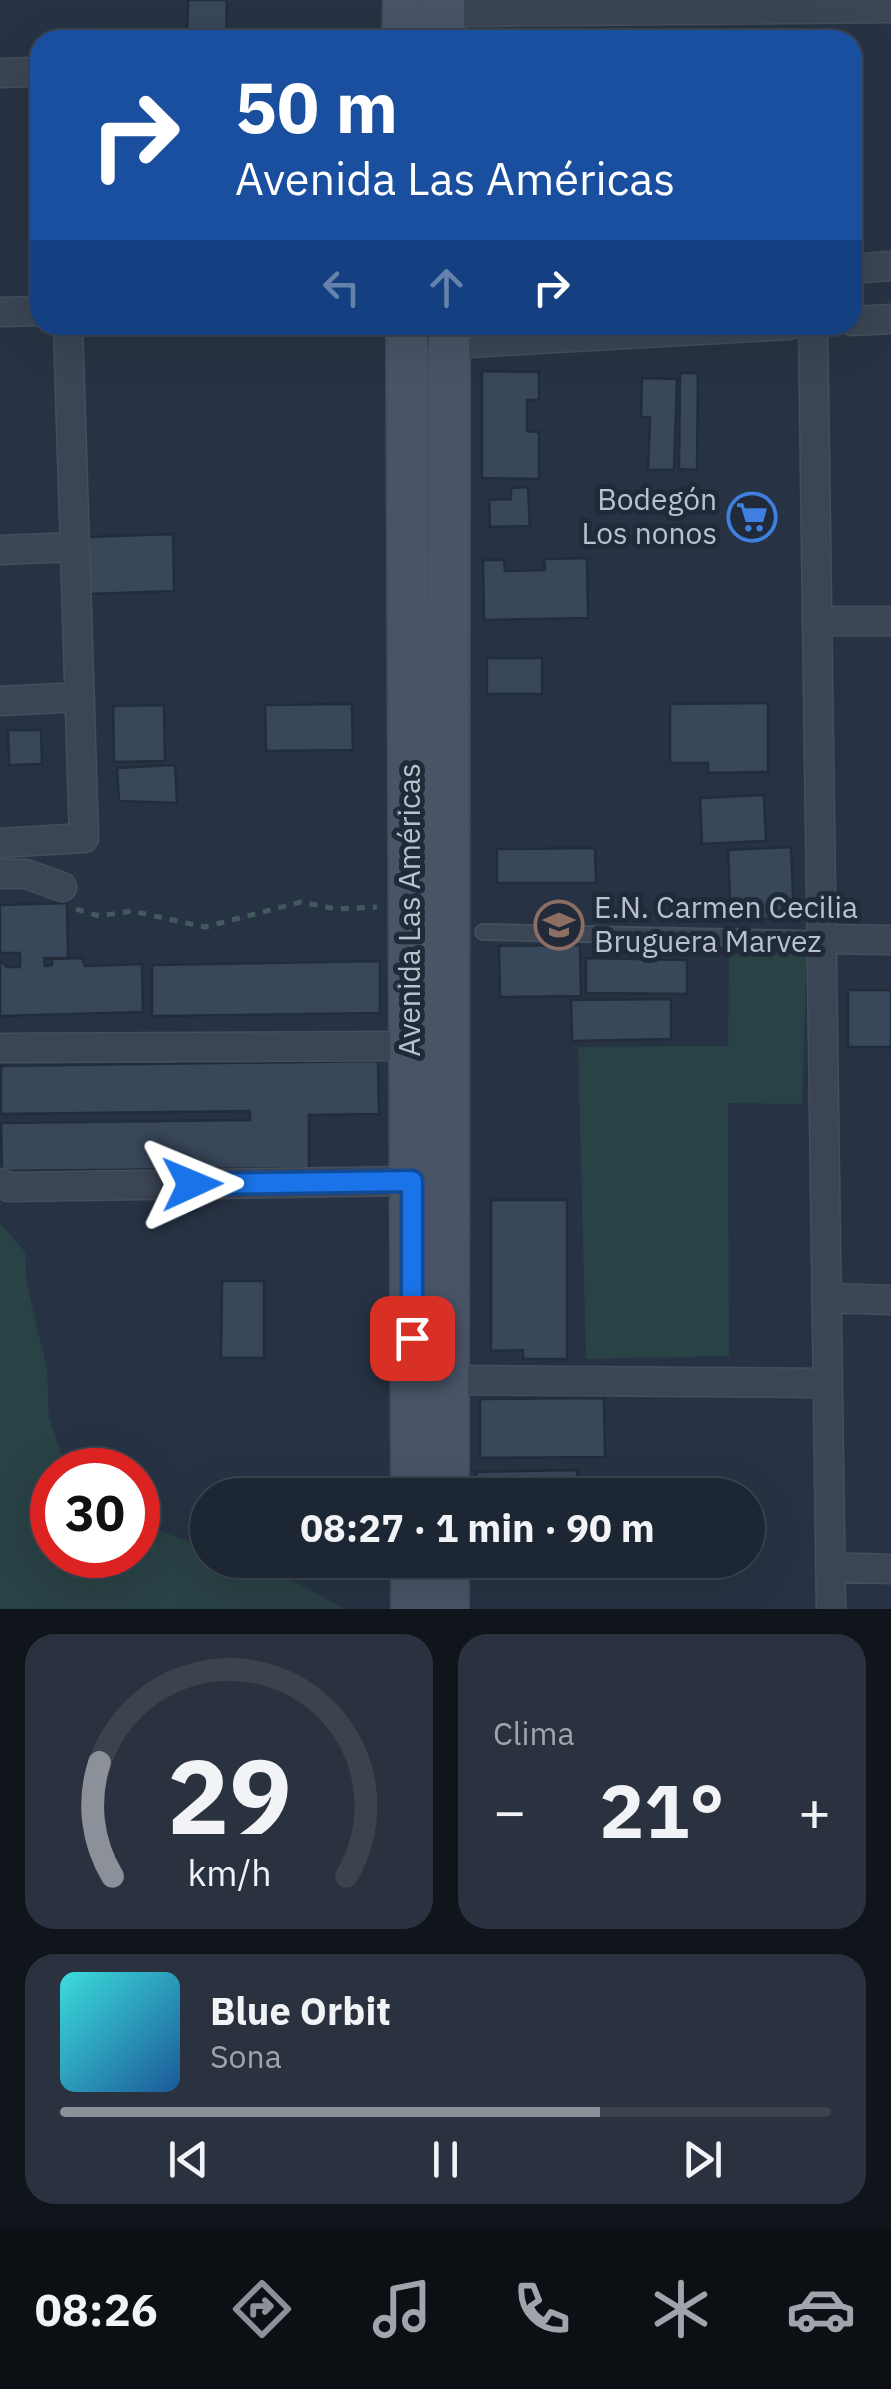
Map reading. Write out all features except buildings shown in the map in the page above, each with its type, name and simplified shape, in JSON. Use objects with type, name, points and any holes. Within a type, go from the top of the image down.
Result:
[{"type":"main road","points":[[404,0],[404,30]]},
{"type":"main road","name":"Avenida Las Américas","points":[[407,335],[412,1478]]},
{"type":"main road","name":"Avenida Las Américas","points":[[442,335],[448,1478]]},
{"type":"main road","points":[[412,1578],[412,1609]]},
{"type":"main road","points":[[448,1578],[448,1609]]},
{"type":"street","points":[[444,17],[891,8]]},
{"type":"street","points":[[0,73],[30,72]]},
{"type":"street","points":[[862,268],[891,266]]},
{"type":"street","points":[[0,312],[30,311]]},
{"type":"street","points":[[862,320],[891,319]]},
{"type":"street","points":[[0,843],[84,838],[68,335]]},
{"type":"street","points":[[813,335],[830,1609]]},
{"type":"street","points":[[0,550],[75,548]]},
{"type":"street","points":[[818,621],[891,621]]},
{"type":"street","points":[[0,701],[80,697]]},
{"type":"street","points":[[0,874],[26,874],[62,886]]},
{"type":"street","points":[[820,939],[891,940]]},
{"type":"street","points":[[0,1048],[411,1046]]},
{"type":"street","points":[[0,1183],[8,1187],[412,1181]]},
{"type":"street","points":[[826,1298],[891,1300]]},
{"type":"street","points":[[448,1380],[827,1383]]},
{"type":"street","points":[[830,1567],[891,1569]]},
{"type":"lane","points":[[483,932],[820,939]]},
{"type":"path","points":[[62,886],[78,912],[99,916],[132,910],[205,927],[301,902],[336,909],[410,906]]},
{"type":"green space","points":[[729,954],[807,954],[802,1104],[728,1103],[729,1356],[586,1359],[578,1047],[728,1046]]},
{"type":"green space","points":[[0,1223],[25,1252],[27,1285],[47,1368],[49,1418],[59,1448],[30,1448],[30,1578],[160,1578],[160,1531],[190,1542],[190,1578],[285,1578],[343,1609],[0,1609]]},
{"type":"place","name":"Bodegón Los nonos","points":[[752,517]]},
{"type":"place","name":"E.N. Carmen Cecilia Bruguera Marvez","points":[[559,925]]},
{"type":"route","points":[[192,1184],[412,1181],[412,1338]]}]
